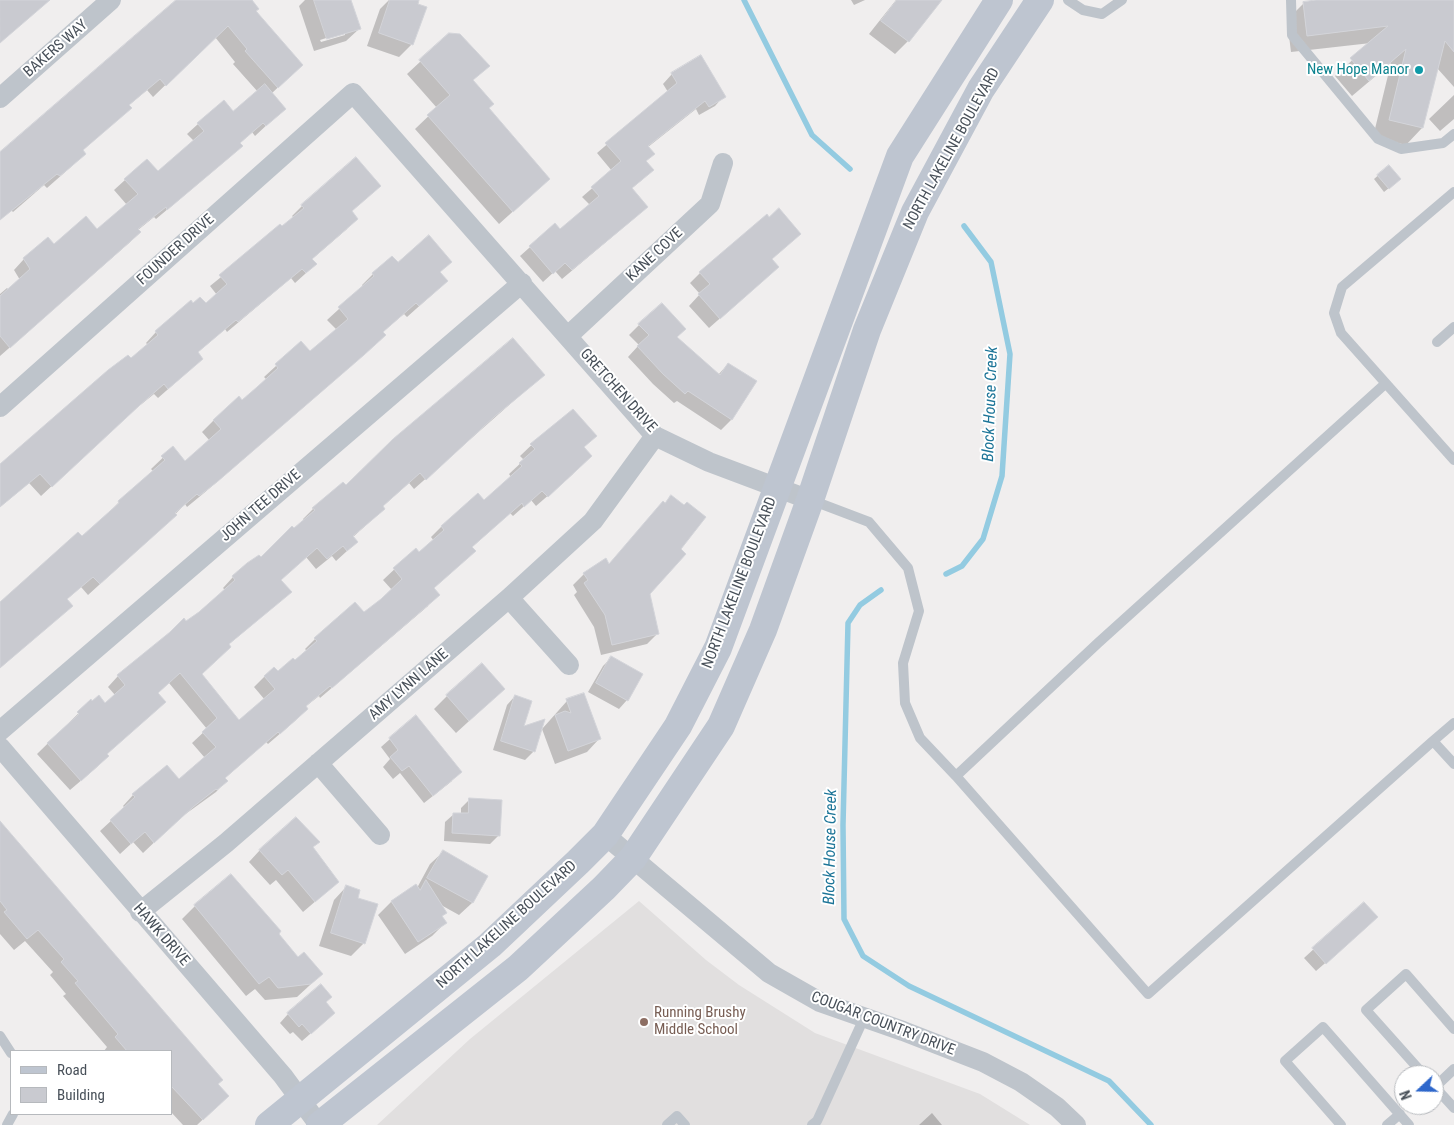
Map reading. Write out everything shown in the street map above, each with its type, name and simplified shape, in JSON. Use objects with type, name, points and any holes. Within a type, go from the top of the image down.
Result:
[{"type":"main road","name":"NORTH LAKELINE BOULEVARD","points":[[269,1125],[490,945],[605,835],[678,726],[718,648],[900,156],[999,0]]},
{"type":"main road","name":"NORTH LAKELINE BOULEVARD","points":[[320,1125],[518,968],[604,888],[633,858],[721,726],[763,630],[810,500],[867,330],[915,212],[981,90],[1040,0]]},
{"type":"street","name":"BAKERS WAY","points":[[0,98],[111,0]]},
{"type":"street","name":"GRETCHEN DRIVE","points":[[353,93],[522,282],[655,436],[709,462],[777,485],[810,500]]},
{"type":"street","name":"FOUNDER DRIVE","points":[[0,407],[353,93]]},
{"type":"street","name":"KANE COVE","points":[[568,336],[710,204],[723,163]]},
{"type":"street","name":"JOHN TEE DRIVE","points":[[0,731],[522,282]]},
{"type":"street","name":"AMY LYNN LANE","points":[[140,912],[226,843],[509,598],[593,521],[615,494],[655,436]]},
{"type":"street","points":[[509,598],[569,665]]},
{"type":"street","name":"HAWK DRIVE","points":[[0,748],[283,1076],[320,1125]]},
{"type":"street","points":[[318,762],[380,835]]},
{"type":"street","name":"COUGAR COUNTRY DRIVE","points":[[605,835],[743,954],[769,973],[820,1002],[903,1030],[982,1062],[1021,1082],[1057,1107],[1076,1125]]},
{"type":"lane","points":[[1068,0],[1083,10],[1102,14],[1122,0]]},
{"type":"lane","points":[[1292,0],[1292,35],[1378,139],[1400,149],[1443,143],[1454,134]]},
{"type":"lane","points":[[1454,192],[1342,287],[1334,314],[1341,333],[1454,460]]},
{"type":"lane","points":[[1437,342],[1454,327]]},
{"type":"lane","points":[[956,776],[1098,643],[1385,384]]},
{"type":"lane","name":"GRETCHEN DRIVE","points":[[810,500],[869,522],[908,568],[920,611],[904,663],[905,703],[920,738],[956,776],[1148,994],[1433,741]]},
{"type":"lane","points":[[1454,723],[1433,741],[1454,764]]},
{"type":"lane","points":[[1415,1065],[1366,1010],[1406,974],[1454,1028]]},
{"type":"lane","points":[[812,1125],[817,1121],[864,1018]]},
{"type":"lane","points":[[1341,1125],[1285,1061],[1323,1027],[1394,1107]]},
{"type":"lane","points":[[0,1036],[10,1051]]},
{"type":"lane","points":[[1444,1078],[1454,1069]]},
{"type":"lane","points":[[1444,1097],[1454,1108]]},
{"type":"lane","points":[[1387,1125],[1399,1115]]},
{"type":"lane","points":[[1401,1115],[1409,1125]]},
{"type":"lane","points":[[667,1125],[677,1116],[685,1125]]},
{"type":"shaded area","name":"Running Brushy Middle School","points":[[639,901],[706,960],[739,985],[815,1033],[980,1094],[1030,1125],[377,1125],[470,1039]]},
{"type":"building","points":[[0,0],[50,0],[0,43]]},
{"type":"building","points":[[176,0],[252,0],[259,9],[256,11],[303,65],[278,88],[245,51],[247,49],[228,26],[166,86],[160,79],[129,105],[132,108],[83,150],[86,154],[60,176],[57,174],[0,220],[0,152]]},
{"type":"building","points":[[314,0],[351,0],[361,29],[327,39]]},
{"type":"building","points":[[390,0],[419,0],[418,4],[427,7],[413,45],[379,33]]},
{"type":"building","points":[[897,0],[942,0],[909,42],[881,21]]},
{"type":"building","name":"New Hope Manor","points":[[1316,0],[1454,0],[1454,52],[1445,41],[1423,128],[1389,120],[1406,49],[1369,81],[1350,58],[1388,26],[1307,36],[1303,2]]},
{"type":"building","points":[[449,33],[460,34],[490,66],[473,80],[494,104],[489,108],[550,179],[513,212],[427,115],[450,95],[419,60]]},
{"type":"building","points":[[701,55],[726,97],[709,107],[705,101],[648,146],[655,154],[646,161],[654,170],[632,188],[648,207],[572,270],[565,263],[553,274],[529,246],[555,223],[560,229],[599,196],[591,187],[621,161],[605,143],[677,83],[671,73]]},
{"type":"building","points":[[265,84],[286,109],[266,126],[263,123],[240,143],[243,146],[167,210],[166,207],[138,229],[141,232],[10,348],[0,336],[0,296],[30,269],[23,258],[48,237],[54,244],[86,216],[97,229],[138,194],[124,179],[141,164],[147,159],[158,171],[204,131],[197,123],[224,100],[233,111]]},
{"type":"building","points":[[356,157],[381,186],[352,211],[358,219],[312,259],[317,264],[306,273],[302,269],[238,322],[236,320],[198,352],[203,359],[168,389],[164,384],[52,487],[40,474],[0,507],[0,464],[108,370],[128,355],[131,358],[158,335],[155,331],[191,300],[193,303],[200,297],[206,303],[227,284],[219,275],[280,224],[282,226],[304,208],[301,205]]},
{"type":"building","points":[[1389,165],[1401,179],[1389,189],[1377,175]]},
{"type":"building","points":[[779,208],[801,234],[772,259],[779,267],[720,319],[698,294],[710,284],[699,272],[767,214],[769,217]]},
{"type":"building","points":[[429,235],[452,262],[440,272],[448,281],[419,306],[416,303],[383,332],[386,335],[364,355],[217,482],[199,496],[197,494],[175,513],[177,515],[100,584],[93,577],[67,599],[73,606],[0,668],[0,602],[78,532],[82,536],[119,503],[118,501],[165,460],[161,456],[173,446],[185,461],[221,429],[213,420],[239,396],[242,400],[257,387],[278,368],[275,364],[301,341],[310,351],[348,319],[338,307],[374,276],[372,273],[392,256],[398,262]]},
{"type":"building","points":[[662,303],[686,329],[677,337],[720,375],[728,363],[757,381],[732,420],[688,391],[685,394],[637,346],[649,335],[638,324]]},
{"type":"building","points":[[513,338],[545,375],[494,417],[426,480],[420,473],[383,506],[385,509],[353,536],[358,542],[347,551],[343,546],[327,559],[317,548],[281,580],[292,592],[229,644],[231,647],[202,674],[239,720],[275,689],[264,676],[274,667],[278,671],[293,658],[295,660],[317,641],[314,638],[355,602],[364,612],[381,599],[402,579],[393,568],[416,548],[419,552],[444,530],[441,526],[478,493],[484,500],[522,466],[519,463],[535,449],[530,444],[573,409],[597,436],[584,447],[592,456],[548,497],[542,491],[524,507],[522,503],[472,547],[476,551],[434,588],[440,595],[332,688],[330,686],[306,706],[308,709],[280,734],[278,732],[225,778],[228,781],[193,807],[154,843],[145,832],[131,844],[110,820],[135,797],[132,794],[167,765],[179,779],[216,747],[202,732],[217,718],[180,673],[158,693],[166,702],[107,754],[109,756],[81,781],[47,743],[79,714],[77,712],[91,699],[92,701],[99,695],[105,703],[125,685],[117,675],[170,632],[184,618],[186,621],[199,612],[235,580],[232,576],[259,555],[261,557],[292,526],[294,528],[315,510],[312,508],[343,482],[346,485],[393,439]]},
{"type":"building","points":[[671,495],[684,505],[687,502],[706,517],[681,549],[686,554],[650,594],[659,634],[612,645],[605,615],[584,583],[588,580],[583,573],[606,558],[609,564],[663,501],[665,503]]},
{"type":"building","points":[[611,656],[643,674],[628,701],[596,683]]},
{"type":"building","points":[[482,663],[505,689],[469,721],[446,695]]},
{"type":"building","points":[[584,693],[601,739],[568,751],[555,715],[565,711],[571,713],[566,699]]},
{"type":"building","points":[[515,695],[532,701],[524,726],[545,719],[535,752],[501,741]]},
{"type":"building","points":[[416,715],[462,772],[433,796],[409,766],[402,771],[390,757],[398,750],[389,738]]},
{"type":"building","points":[[469,798],[502,800],[500,836],[452,833],[453,813],[468,813]]},
{"type":"building","points":[[296,817],[320,842],[313,847],[339,882],[315,902],[288,870],[282,875],[259,850]]},
{"type":"building","points":[[0,821],[223,1080],[218,1084],[229,1096],[203,1120],[172,1087],[172,1050],[126,1050],[115,1037],[118,1034],[75,983],[78,981],[61,962],[64,959],[38,930],[27,939],[4,912],[7,910],[0,901]]},
{"type":"building","points":[[443,850],[488,876],[473,903],[427,878]]},
{"type":"building","points":[[231,874],[281,931],[279,934],[298,957],[304,952],[323,974],[311,984],[278,988],[269,977],[259,984],[194,905]]},
{"type":"building","points":[[426,880],[447,913],[442,916],[447,923],[418,942],[391,901],[416,884],[420,890]]},
{"type":"building","points":[[346,885],[360,890],[358,898],[378,904],[365,944],[331,933]]},
{"type":"building","points":[[1364,902],[1378,917],[1326,964],[1312,948]]},
{"type":"building","points":[[321,984],[332,997],[326,1002],[335,1013],[311,1034],[302,1024],[299,1027],[287,1013]]},
{"type":"waterway","name":"Block House Creek","points":[[744,0],[812,135],[850,169]]},
{"type":"waterway","name":"Block House Creek","points":[[946,574],[962,566],[983,539],[1002,476],[1010,354],[991,262],[964,226]]},
{"type":"waterway","name":"Block House Creek","points":[[881,590],[860,605],[848,623],[843,825],[844,919],[863,956],[909,986],[1109,1081],[1151,1125]]},
{"type":"place","name":"New Hope Manor","points":[[1419,70]]},
{"type":"place","name":"Running Brushy Middle School","points":[[644,1022]]}]
